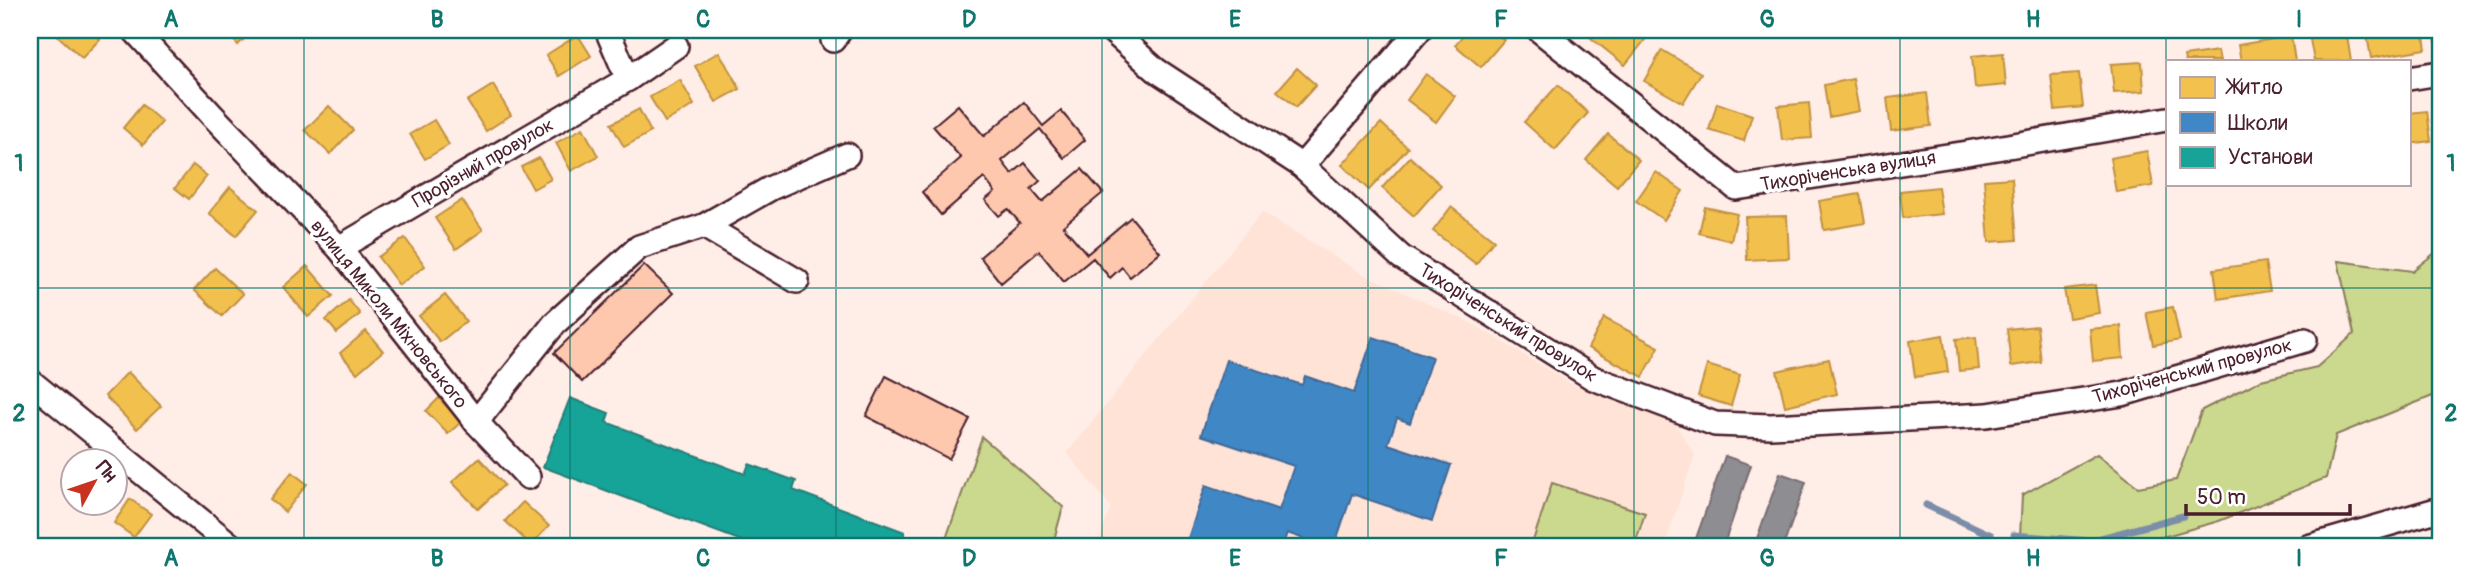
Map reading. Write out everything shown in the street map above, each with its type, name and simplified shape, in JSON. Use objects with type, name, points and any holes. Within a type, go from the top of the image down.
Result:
[{"type":"street","points":[[607,30],[628,79]]},
{"type":"street","name":"Тихоріченський провулок","points":[[1111,30],[1156,70],[1302,166],[1401,257],[1593,378],[1715,424],[1771,426],[1987,415],[2122,394],[2305,340]]},
{"type":"street","points":[[1302,166],[1419,30]]},
{"type":"street","name":"Тихоріченська вулиця","points":[[1539,30],[1736,188],[2166,119]]},
{"type":"street","name":"вулиця Миколи Міхновського","points":[[143,33],[211,114],[339,248],[476,422],[528,477]]},
{"type":"street","name":"Прорізний провулок","points":[[339,248],[628,79],[676,46]]},
{"type":"street","points":[[2410,78],[2440,73]]},
{"type":"street","points":[[476,422],[555,323],[639,247],[704,226],[771,188],[847,155]]},
{"type":"street","points":[[704,226],[797,281]]},
{"type":"street","points":[[30,381],[233,547]]},
{"type":"street","points":[[2308,547],[2440,509]]},
{"type":"shaded area","points":[[1262,212],[1361,273],[1475,325],[1571,384],[1675,423],[1695,455],[1664,547],[1096,547],[1111,507],[1067,453]]},
{"type":"green space","points":[[2440,249],[2440,393],[2336,435],[2326,478],[2219,521],[2134,545],[2022,547],[2022,495],[2097,454],[2138,487],[2176,480],[2202,410],[2261,380],[2317,367],[2354,334],[2338,261],[2412,271]]},
{"type":"green space","points":[[982,437],[1063,507],[1052,547],[943,547]]},
{"type":"green space","points":[[1552,483],[1645,513],[1634,547],[1531,547]]},
{"type":"building: Житло","points":[[30,30],[42,30],[30,42]]},
{"type":"building: Житло","points":[[64,30],[90,30],[100,39],[82,58],[58,36]]},
{"type":"building: Житло","points":[[224,30],[253,30],[238,45]]},
{"type":"building: Житло","points":[[1467,30],[1492,30],[1504,40],[1481,67],[1455,45]]},
{"type":"building: Житло","points":[[1597,30],[1632,30],[1645,40],[1625,65],[1591,38]]},
{"type":"building: Житло","points":[[2346,30],[2351,60],[2314,60],[2309,34]]},
{"type":"building: Житло","points":[[2366,30],[2423,30],[2426,49],[2371,58]]},
{"type":"building: Житло","points":[[2434,30],[2440,30],[2440,41],[2436,42]]},
{"type":"building: Житло","points":[[578,35],[591,56],[559,76],[546,55]]},
{"type":"building: Житло","points":[[2291,36],[2295,60],[2241,60],[2238,45]]},
{"type":"building: Житло","points":[[1662,50],[1701,73],[1683,103],[1644,81]]},
{"type":"building: Житло","points":[[2218,51],[2220,60],[2185,60],[2184,56]]},
{"type":"building: Житло","points":[[719,52],[740,89],[716,102],[695,66]]},
{"type":"building: Житло","points":[[2003,53],[2006,85],[1975,88],[1972,56]]},
{"type":"building: Житло","points":[[2142,62],[2144,91],[2114,93],[2111,64]]},
{"type":"building: Житло","points":[[1297,68],[1316,85],[1296,107],[1277,91]]},
{"type":"building: Житло","points":[[2079,73],[2083,107],[2055,110],[2051,75]]},
{"type":"building: Житло","points":[[1426,74],[1455,96],[1436,122],[1407,100]]},
{"type":"building: Житло","points":[[1853,79],[1859,111],[1829,117],[1824,85]]},
{"type":"building: Житло","points":[[680,80],[694,105],[665,122],[650,97]]},
{"type":"building: Житло","points":[[493,85],[511,115],[486,131],[467,101]]},
{"type":"building: Житло","points":[[1558,85],[1588,113],[1555,150],[1524,122]]},
{"type":"building: Житло","points":[[1927,93],[1931,126],[1891,131],[1887,98]]},
{"type":"building: Житло","points":[[1717,103],[1752,115],[1744,141],[1709,130]]},
{"type":"building: Житло","points":[[1809,103],[1812,138],[1782,140],[1778,106]]},
{"type":"building: Житло","points":[[142,105],[162,122],[143,145],[123,128]]},
{"type":"building: Житло","points":[[329,106],[353,130],[330,154],[305,130]]},
{"type":"building: Житло","points":[[639,109],[651,132],[624,147],[611,124]]},
{"type":"building: Житло","points":[[2427,111],[2431,141],[2410,144],[2410,113]]},
{"type":"building: Житло","points":[[434,120],[449,145],[425,159],[410,134]]},
{"type":"building: Житло","points":[[1381,123],[1408,148],[1369,190],[1342,165]]},
{"type":"building: Житло","points":[[583,128],[598,156],[571,171],[556,143]]},
{"type":"building: Житло","points":[[1608,134],[1639,160],[1617,186],[1586,160]]},
{"type":"building: Житло","points":[[2147,151],[2153,186],[2116,192],[2110,158]]},
{"type":"building: Житло","points":[[1410,157],[1441,185],[1414,216],[1382,188]]},
{"type":"building: Житло","points":[[539,158],[551,179],[533,189],[521,167]]},
{"type":"building: Житло","points":[[193,165],[207,176],[189,199],[175,188]]},
{"type":"building: Житло","points":[[1656,172],[1683,191],[1664,220],[1636,201]]},
{"type":"building: Житло","points":[[2012,178],[2017,240],[1989,242],[1984,180]]},
{"type":"building: Житло","points":[[230,187],[258,210],[236,236],[209,213]]},
{"type":"building: Житло","points":[[1938,187],[1942,214],[1903,218],[1900,191]]},
{"type":"building: Житло","points":[[1860,194],[1865,223],[1824,230],[1819,201]]},
{"type":"building: Житло","points":[[462,200],[483,230],[456,249],[435,218]]},
{"type":"building: Житло","points":[[1451,207],[1494,240],[1476,264],[1433,231]]},
{"type":"building: Житло","points":[[1705,207],[1737,214],[1731,241],[1699,233]]},
{"type":"building: Житло","points":[[1787,216],[1789,258],[1747,260],[1745,217]]},
{"type":"building: Житло","points":[[405,238],[425,266],[399,285],[378,257]]},
{"type":"building: Житло","points":[[2265,262],[2270,291],[2218,299],[2214,269]]},
{"type":"building: Житло","points":[[307,266],[333,296],[308,317],[283,287]]},
{"type":"building: Житло","points":[[215,268],[243,294],[222,316],[194,290]]},
{"type":"building: Житло","points":[[2095,285],[2099,313],[2069,318],[2064,289]]},
{"type":"building: Житло","points":[[445,295],[466,321],[440,342],[419,316]]},
{"type":"building: Житло","points":[[349,300],[360,314],[337,333],[326,320]]},
{"type":"building: Житло","points":[[2173,307],[2180,340],[2153,345],[2146,312]]},
{"type":"building: Житло","points":[[1604,318],[1659,347],[1643,377],[1588,348]]},
{"type":"building: Житло","points":[[2037,326],[2041,362],[2011,366],[2007,329]]},
{"type":"building: Житло","points":[[2121,326],[2123,358],[2093,361],[2090,329]]},
{"type":"building: Житло","points":[[366,331],[383,351],[357,373],[340,353]]},
{"type":"building: Житло","points":[[1943,335],[1948,372],[1915,377],[1910,341]]},
{"type":"building: Житло","points":[[1976,337],[1979,369],[1959,371],[1956,339]]},
{"type":"building: Житло","points":[[1829,359],[1837,394],[1785,406],[1777,371]]},
{"type":"building: Житло","points":[[1707,365],[1740,375],[1731,406],[1698,396]]},
{"type":"building: Житло","points":[[128,372],[161,406],[137,429],[105,396]]},
{"type":"building: Житло","points":[[439,398],[461,422],[448,434],[426,411]]},
{"type":"building: Житло","points":[[479,458],[504,485],[478,509],[452,482]]},
{"type":"building: Житло","points":[[292,472],[307,484],[285,512],[270,499]]},
{"type":"building: Житло","points":[[130,499],[151,514],[134,537],[114,523],[117,518],[130,518]]},
{"type":"building: Житло","points":[[523,502],[549,526],[531,545],[505,521]]},
{"type":"building: Школи","points":[[1373,337],[1432,357],[1410,423],[1397,418],[1388,444],[1451,465],[1432,521],[1352,494],[1334,547],[1287,533],[1282,547],[1185,547],[1206,485],[1279,510],[1294,466],[1201,435],[1226,360],[1302,385],[1305,376],[1354,393]]},
{"type":"building: Установи","points":[[570,398],[609,413],[606,422],[745,474],[749,464],[796,481],[793,490],[905,532],[899,547],[758,547],[543,467]]},
{"type":"building: Промзона","points":[[1725,456],[1751,465],[1723,547],[1693,547]]},
{"type":"building: Промзона","points":[[1780,473],[1806,482],[1783,547],[1754,547]]},
{"type":"building: Інше","points":[[1024,102],[1043,126],[1061,111],[1085,140],[1064,158],[1040,129],[1002,161],[1012,174],[1025,163],[1040,181],[1031,189],[1042,202],[1082,169],[1103,193],[1063,226],[1087,254],[1131,217],[1160,252],[1130,277],[1122,267],[1110,278],[1093,258],[1064,282],[1039,251],[1001,283],[980,257],[1020,223],[1008,209],[999,216],[985,200],[995,192],[984,178],[941,215],[922,192],[961,158],[933,126],[958,105],[984,136]]},
{"type":"building: Інше","points":[[644,265],[673,293],[582,382],[554,353]]},
{"type":"building: Інше","points":[[886,376],[970,419],[949,459],[866,416]]},
{"type":"waterway","points":[[1926,505],[1991,535]]},
{"type":"waterway","points":[[2014,535],[2090,541],[2183,516]]}]
